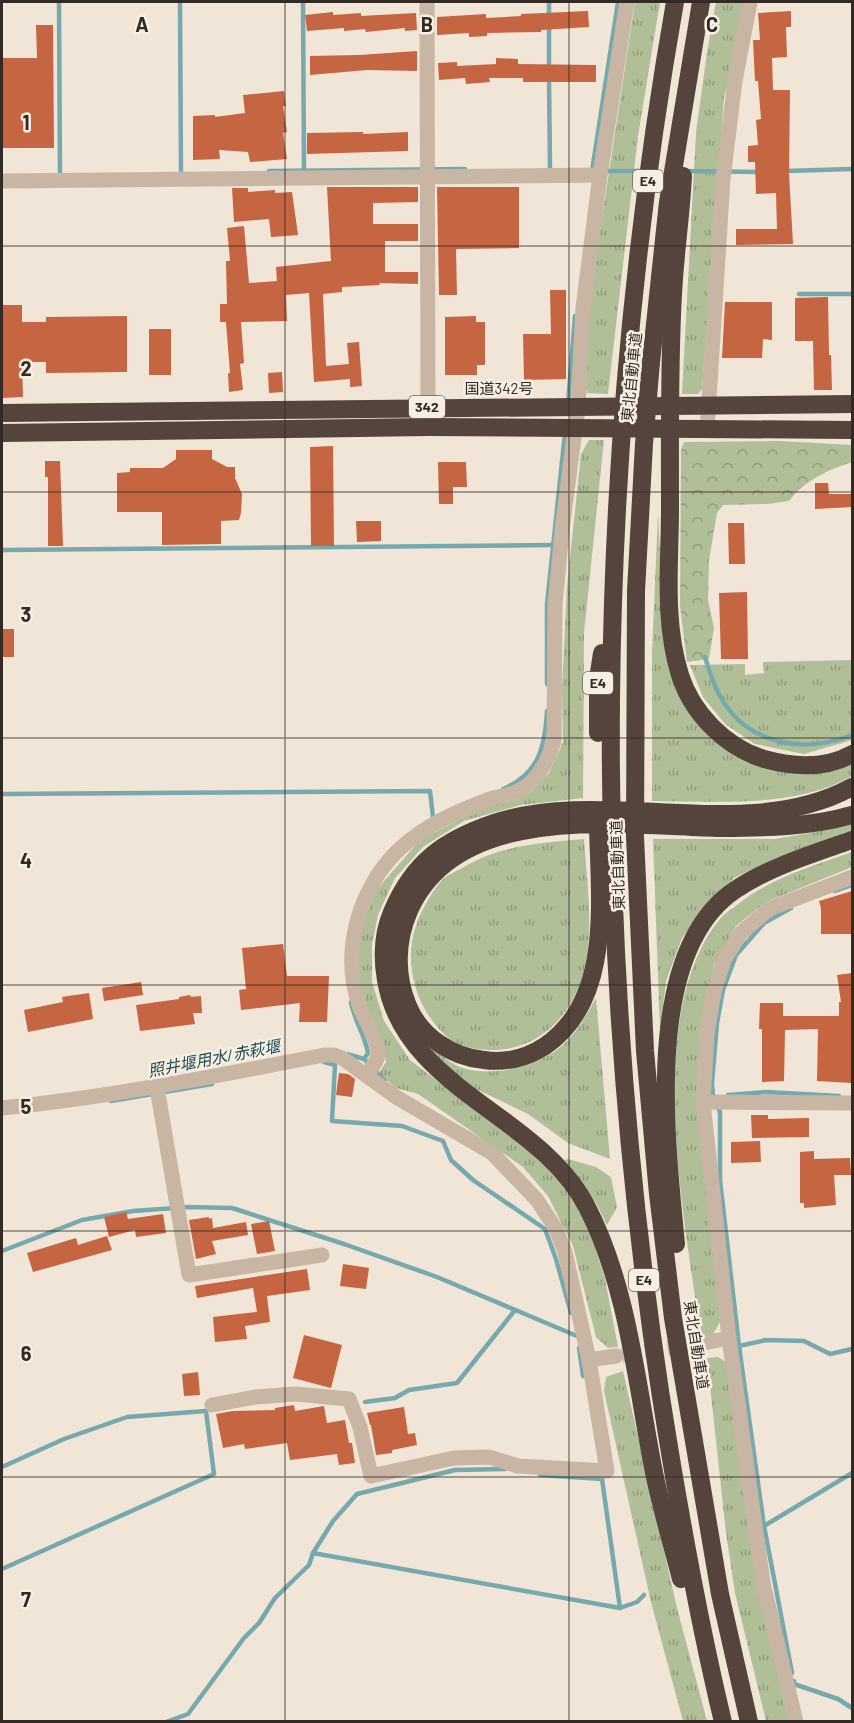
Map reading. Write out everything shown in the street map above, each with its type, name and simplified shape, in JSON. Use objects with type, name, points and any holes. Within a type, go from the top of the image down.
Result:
[{"type":"highway","name":"東北自動車道","points":[[675,2],[647,187],[621,442],[604,780],[605,838],[627,1126],[648,1315],[675,1486],[722,1719]]},
{"type":"highway","name":"東北自動車道","points":[[700,2],[668,202],[644,444],[636,591],[635,837],[645,1051],[658,1194],[673,1318],[720,1594],[749,1722]]},
{"type":"highway","points":[[688,76],[670,362],[668,569],[671,626],[680,676],[690,697],[719,735],[756,756],[779,763],[802,766],[825,764],[852,754]]},
{"type":"highway","name":"国道342号","points":[[2,413],[852,404]]},
{"type":"highway","name":"342","points":[[2,433],[428,428],[852,430]]},
{"type":"highway","points":[[722,1719],[686,1598],[653,1468],[625,1318],[612,1266],[599,1232],[588,1207],[553,1160],[432,1064],[407,1035],[394,1012],[388,992],[383,946],[389,920],[400,892],[413,873],[435,852],[474,830],[527,815],[584,810],[711,813],[784,809],[813,803],[852,787]]},
{"type":"highway","points":[[605,838],[596,960],[590,985],[580,1009],[569,1024],[555,1039],[538,1051],[516,1059],[494,1062],[471,1059],[451,1051],[432,1039],[408,1007],[399,966],[399,944],[408,914],[424,887],[434,874],[468,849],[489,839],[539,828],[584,824],[757,827],[814,822],[852,814]]},
{"type":"highway","points":[[693,1446],[667,1122],[667,1048],[680,967],[698,931],[714,910],[734,891],[775,868],[852,840]]},
{"type":"street","points":[[426,2],[428,428]]},
{"type":"street","points":[[366,1075],[377,1061],[378,1052],[359,1003],[351,957],[353,938],[360,914],[374,880],[404,844],[435,822],[473,805],[519,791],[538,775],[548,760],[554,741],[555,604],[578,407],[583,308],[600,175],[627,2]]},
{"type":"street","points":[[707,430],[723,178],[735,81],[750,2]]},
{"type":"street","points":[[2,181],[600,175]]},
{"type":"street","points":[[795,1722],[763,1583],[729,1338],[703,1102],[707,1034],[714,992],[724,960],[741,933],[769,909],[852,877]]},
{"type":"street","points":[[2,1108],[157,1088],[324,1054],[334,1054],[342,1058],[396,1097],[492,1154],[537,1200],[556,1229],[565,1252],[589,1360],[607,1472],[518,1466],[489,1457],[454,1458],[371,1476],[360,1427],[349,1399],[295,1394],[255,1397],[212,1405]]},
{"type":"street","points":[[157,1088],[189,1275],[322,1255]]},
{"type":"street","points":[[703,1102],[852,1103]]},
{"type":"street","points":[[704,1343],[729,1338]]},
{"type":"street","points":[[589,1360],[616,1356]]},
{"type":"green space","points":[[635,2],[660,2],[638,136],[608,394],[587,393],[585,384],[591,290]]},
{"type":"green space","points":[[716,2],[744,2],[737,45],[724,98],[702,389],[698,394],[682,394],[696,133]]},
{"type":"green space","points":[[589,440],[604,440],[584,633],[583,798],[521,805],[464,821],[423,847],[395,878],[378,915],[372,945],[372,982],[384,1021],[410,1060],[538,1158],[561,1183],[580,1210],[605,1279],[618,1347],[608,1348],[596,1337],[573,1246],[548,1196],[523,1167],[418,1094],[396,1088],[379,1073],[386,1062],[383,1044],[367,1012],[357,976],[360,925],[378,888],[420,840],[483,807],[519,799],[531,792],[549,773],[563,742],[562,689],[567,586],[581,454]]},
{"type":"green space","points":[[780,441],[852,445],[852,462],[818,477],[802,487],[789,501],[723,505],[717,513],[709,560],[708,600],[714,628],[709,659],[687,662],[680,606],[681,450],[684,442]]},
{"type":"green space","points":[[658,514],[662,593],[676,689],[767,768],[852,761],[852,776],[829,787],[780,798],[729,802],[652,801],[652,652]]},
{"type":"green space","points":[[852,660],[852,740],[804,754],[755,744],[725,724],[703,697],[690,665],[745,664],[745,675],[764,673],[763,662]]},
{"type":"green space","points":[[852,823],[852,831],[785,854],[734,878],[705,908],[682,938],[666,981],[660,1031],[653,839],[775,839]]},
{"type":"green space","points":[[584,839],[589,912],[588,948],[580,984],[566,1011],[546,1032],[521,1045],[507,1049],[474,1048],[449,1039],[436,1026],[425,1009],[417,993],[411,967],[414,932],[420,915],[433,892],[446,877],[491,854],[521,846]]},
{"type":"green space","points":[[852,852],[852,867],[766,902],[736,926],[714,965],[699,1040],[720,1322],[712,1336],[701,1336],[679,1179],[675,1120],[675,1062],[682,1008],[696,959],[720,919],[750,896],[792,874]]},
{"type":"green space","points":[[596,998],[610,1159],[568,1143],[528,1114],[476,1089],[433,1058],[424,1039],[440,1055],[460,1067],[486,1072],[515,1068],[542,1059],[564,1044],[578,1028]]},
{"type":"green space","points":[[565,1160],[596,1167],[611,1177],[617,1207],[607,1225],[596,1203]]},
{"type":"green space","points":[[718,1357],[727,1363],[790,1721],[766,1721],[735,1593],[726,1533],[707,1358]]},
{"type":"green space","points":[[623,1371],[677,1608],[707,1721],[683,1721],[651,1602],[604,1391],[606,1377]]},
{"type":"building","points":[[588,11],[589,27],[541,30],[541,32],[487,33],[487,36],[469,37],[469,33],[437,35],[437,17],[486,14],[486,18]]},
{"type":"building","points":[[791,11],[791,27],[786,27],[787,57],[772,58],[773,90],[790,90],[789,174],[793,244],[736,245],[736,229],[777,229],[776,193],[756,194],[755,162],[748,162],[748,146],[758,145],[756,120],[761,119],[758,81],[755,81],[753,40],[760,40],[758,13]]},
{"type":"building","points":[[333,12],[333,15],[361,13],[361,16],[416,13],[417,30],[405,31],[405,28],[366,32],[365,29],[344,31],[344,28],[307,31],[305,15]]},
{"type":"building","points":[[36,25],[53,25],[54,148],[2,148],[2,58],[37,58]]},
{"type":"building","points":[[417,51],[417,71],[367,70],[310,75],[310,56]]},
{"type":"building","points":[[496,58],[518,59],[518,64],[596,65],[596,82],[523,82],[523,78],[489,78],[490,82],[466,84],[465,78],[439,80],[438,63],[457,62],[457,66],[496,64]]},
{"type":"building","points":[[284,91],[286,106],[283,106],[287,132],[283,133],[287,159],[250,162],[248,152],[219,150],[220,159],[193,160],[193,116],[215,115],[215,117],[245,113],[243,95]]},
{"type":"building","points":[[363,132],[363,134],[408,132],[408,151],[307,154],[307,133]]},
{"type":"building","points":[[327,187],[418,187],[418,202],[373,203],[373,224],[418,224],[418,241],[385,241],[385,272],[418,272],[418,284],[379,283],[380,285],[342,287],[342,292],[323,294],[326,366],[349,364],[347,343],[359,342],[362,386],[350,387],[350,379],[314,382],[309,293],[286,295],[287,321],[241,322],[244,363],[240,364],[243,390],[229,392],[228,373],[230,373],[226,322],[220,322],[220,304],[227,304],[226,261],[230,261],[227,228],[244,226],[249,283],[277,281],[276,267],[331,261]]},
{"type":"building","points":[[437,187],[519,187],[519,248],[456,249],[457,295],[439,295]]},
{"type":"building","points":[[232,188],[248,188],[248,192],[275,190],[275,193],[292,192],[298,235],[271,237],[269,219],[234,222]]},
{"type":"building","points":[[550,290],[566,290],[566,379],[524,380],[523,334],[551,334]]},
{"type":"building","points":[[828,297],[832,390],[814,390],[813,341],[795,341],[795,298]]},
{"type":"building","points":[[725,302],[772,302],[772,340],[763,339],[762,358],[722,358]]},
{"type":"building","points":[[2,305],[22,305],[22,322],[46,322],[46,317],[127,316],[127,372],[46,373],[46,362],[22,362],[23,397],[2,398]]},
{"type":"building","points":[[476,316],[476,322],[485,322],[485,365],[477,365],[477,375],[445,375],[445,317]]},
{"type":"building","points":[[149,329],[171,329],[171,375],[149,375]]},
{"type":"building","points":[[282,372],[283,392],[269,393],[268,373]]},
{"type":"building","points":[[333,446],[334,546],[311,546],[310,447]]},
{"type":"building","points":[[176,450],[212,450],[212,459],[227,467],[235,467],[235,478],[242,494],[241,513],[239,520],[221,521],[221,544],[162,545],[162,512],[117,512],[117,473],[130,472],[130,468],[163,468],[176,459]]},
{"type":"building","points":[[45,461],[60,461],[63,546],[48,546],[48,477],[45,477]]},
{"type":"building","points":[[438,462],[466,462],[467,487],[453,487],[453,504],[439,504]]},
{"type":"building","points":[[815,483],[828,483],[829,494],[852,494],[852,507],[815,509]]},
{"type":"building","points":[[356,521],[381,521],[381,541],[357,542]]},
{"type":"building","points":[[728,523],[744,523],[745,564],[729,564]]},
{"type":"building","points":[[747,592],[748,659],[721,659],[719,593]]},
{"type":"building","points":[[2,629],[14,629],[14,657],[2,657]]},
{"type":"building","points":[[852,891],[852,934],[821,934],[819,901]]},
{"type":"building","points":[[283,944],[287,976],[329,976],[327,1022],[299,1022],[300,1003],[241,1010],[239,990],[246,989],[242,948]]},
{"type":"building","points":[[852,973],[852,1083],[817,1081],[818,1029],[785,1030],[784,1081],[762,1082],[760,1003],[783,1003],[783,1016],[839,1016],[839,1002],[841,1002],[837,975]]},
{"type":"building","points":[[141,982],[143,995],[104,1001],[102,988]]},
{"type":"building","points":[[89,993],[93,1019],[28,1032],[24,1010],[63,1002],[62,997]]},
{"type":"building","points":[[190,995],[191,997],[201,996],[202,1013],[193,1013],[195,1024],[140,1031],[136,1005],[179,999],[179,997]]},
{"type":"building","points":[[339,1073],[348,1074],[355,1079],[352,1097],[336,1095]]},
{"type":"building","points":[[751,1115],[768,1115],[768,1119],[809,1118],[809,1137],[752,1138]]},
{"type":"building","points":[[760,1141],[761,1162],[731,1163],[731,1142]]},
{"type":"building","points":[[814,1151],[814,1159],[850,1158],[851,1175],[834,1175],[836,1205],[804,1208],[804,1203],[800,1203],[800,1152]]},
{"type":"building","points":[[126,1212],[128,1219],[163,1214],[166,1233],[136,1237],[135,1230],[109,1237],[104,1217]]},
{"type":"building","points":[[209,1217],[209,1219],[212,1218],[213,1228],[246,1222],[248,1235],[212,1241],[216,1254],[196,1259],[189,1220]]},
{"type":"building","points":[[269,1221],[275,1251],[257,1254],[251,1224]]},
{"type":"building","points":[[107,1236],[112,1250],[33,1272],[27,1253],[76,1238],[78,1245]]},
{"type":"building","points":[[343,1264],[369,1268],[366,1289],[340,1286]]},
{"type":"building","points":[[307,1269],[310,1290],[267,1296],[270,1322],[245,1326],[247,1339],[215,1342],[213,1317],[257,1312],[253,1288],[197,1298],[195,1286]]},
{"type":"building","points":[[304,1335],[342,1345],[331,1388],[293,1378]]},
{"type":"building","points":[[198,1372],[200,1395],[184,1396],[182,1374]]},
{"type":"building","points":[[294,1405],[295,1411],[324,1406],[327,1423],[345,1420],[355,1463],[339,1465],[337,1454],[290,1460],[287,1443],[245,1449],[244,1444],[223,1448],[216,1414],[233,1411],[275,1410],[275,1408]]},
{"type":"building","points":[[404,1407],[408,1434],[415,1433],[417,1445],[392,1450],[392,1453],[376,1455],[367,1413]]},
{"type":"waterway","points":[[59,2],[60,179]]},
{"type":"waterway","points":[[180,2],[181,174],[183,174]]},
{"type":"waterway","points":[[303,2],[304,169]]},
{"type":"waterway","points":[[549,2],[549,17]]},
{"type":"waterway","points":[[592,171],[618,2]]},
{"type":"waterway","points":[[549,25],[549,68]]},
{"type":"waterway","points":[[549,76],[550,170]]},
{"type":"waterway","points":[[269,171],[465,169]]},
{"type":"waterway","points":[[785,171],[852,169]]},
{"type":"waterway","points":[[602,171],[645,171]]},
{"type":"waterway","points":[[686,171],[759,172]]},
{"type":"waterway","points":[[799,294],[852,294]]},
{"type":"waterway","points":[[568,403],[575,316]]},
{"type":"waterway","points":[[547,684],[547,604],[565,433]]},
{"type":"waterway","points":[[2,550],[553,545]]},
{"type":"waterway","points":[[705,657],[711,677],[731,713],[761,735],[796,744],[833,741],[852,735]]},
{"type":"waterway","points":[[503,789],[525,776],[538,758],[542,748],[547,711]]},
{"type":"waterway","points":[[2,794],[430,791],[433,817]]},
{"type":"waterway","points":[[835,891],[852,885]]},
{"type":"waterway","points":[[791,908],[764,923],[736,955],[723,990],[717,1023],[712,1083],[713,1096],[720,1112],[720,1180],[739,1346],[764,1526],[792,1673]]},
{"type":"waterway","points":[[351,1002],[367,1046],[368,1053],[364,1059]]},
{"type":"waterway","name":"照井堰用水/赤萩堰","points":[[347,1054],[364,1059],[385,1081]]},
{"type":"waterway","points":[[324,1062],[335,1065],[332,1121],[402,1126],[443,1141],[451,1160],[473,1180],[545,1229],[571,1313]]},
{"type":"waterway","points":[[111,1101],[212,1084]]},
{"type":"waterway","name":"照井堰用水/赤萩堰","points":[[728,1095],[766,1092],[839,1096]]},
{"type":"waterway","points":[[2,1251],[82,1220],[133,1211],[189,1207],[232,1208],[437,1277],[577,1336]]},
{"type":"waterway","points":[[365,1402],[395,1398],[409,1390],[457,1383],[515,1310]]},
{"type":"waterway","points":[[739,1346],[766,1340],[804,1341],[830,1354],[852,1349]]},
{"type":"waterway","points":[[579,1348],[583,1376],[588,1375]]},
{"type":"waterway","points":[[2,1467],[64,1439],[127,1417],[206,1411],[214,1474],[2,1569]]},
{"type":"waterway","points":[[166,1722],[188,1714],[244,1638],[259,1623],[275,1598],[309,1565],[313,1553],[333,1521],[357,1494],[455,1470],[505,1469]]},
{"type":"waterway","points":[[764,1526],[852,1473]]},
{"type":"waterway","points":[[540,1475],[602,1479],[620,1608]]},
{"type":"waterway","points":[[313,1553],[620,1608],[637,1602],[644,1595]]},
{"type":"waterway","points":[[794,1681],[794,1684],[838,1699],[852,1708]]},
{"type":"tunnel","points":[[622,1355],[704,1343]]}]
